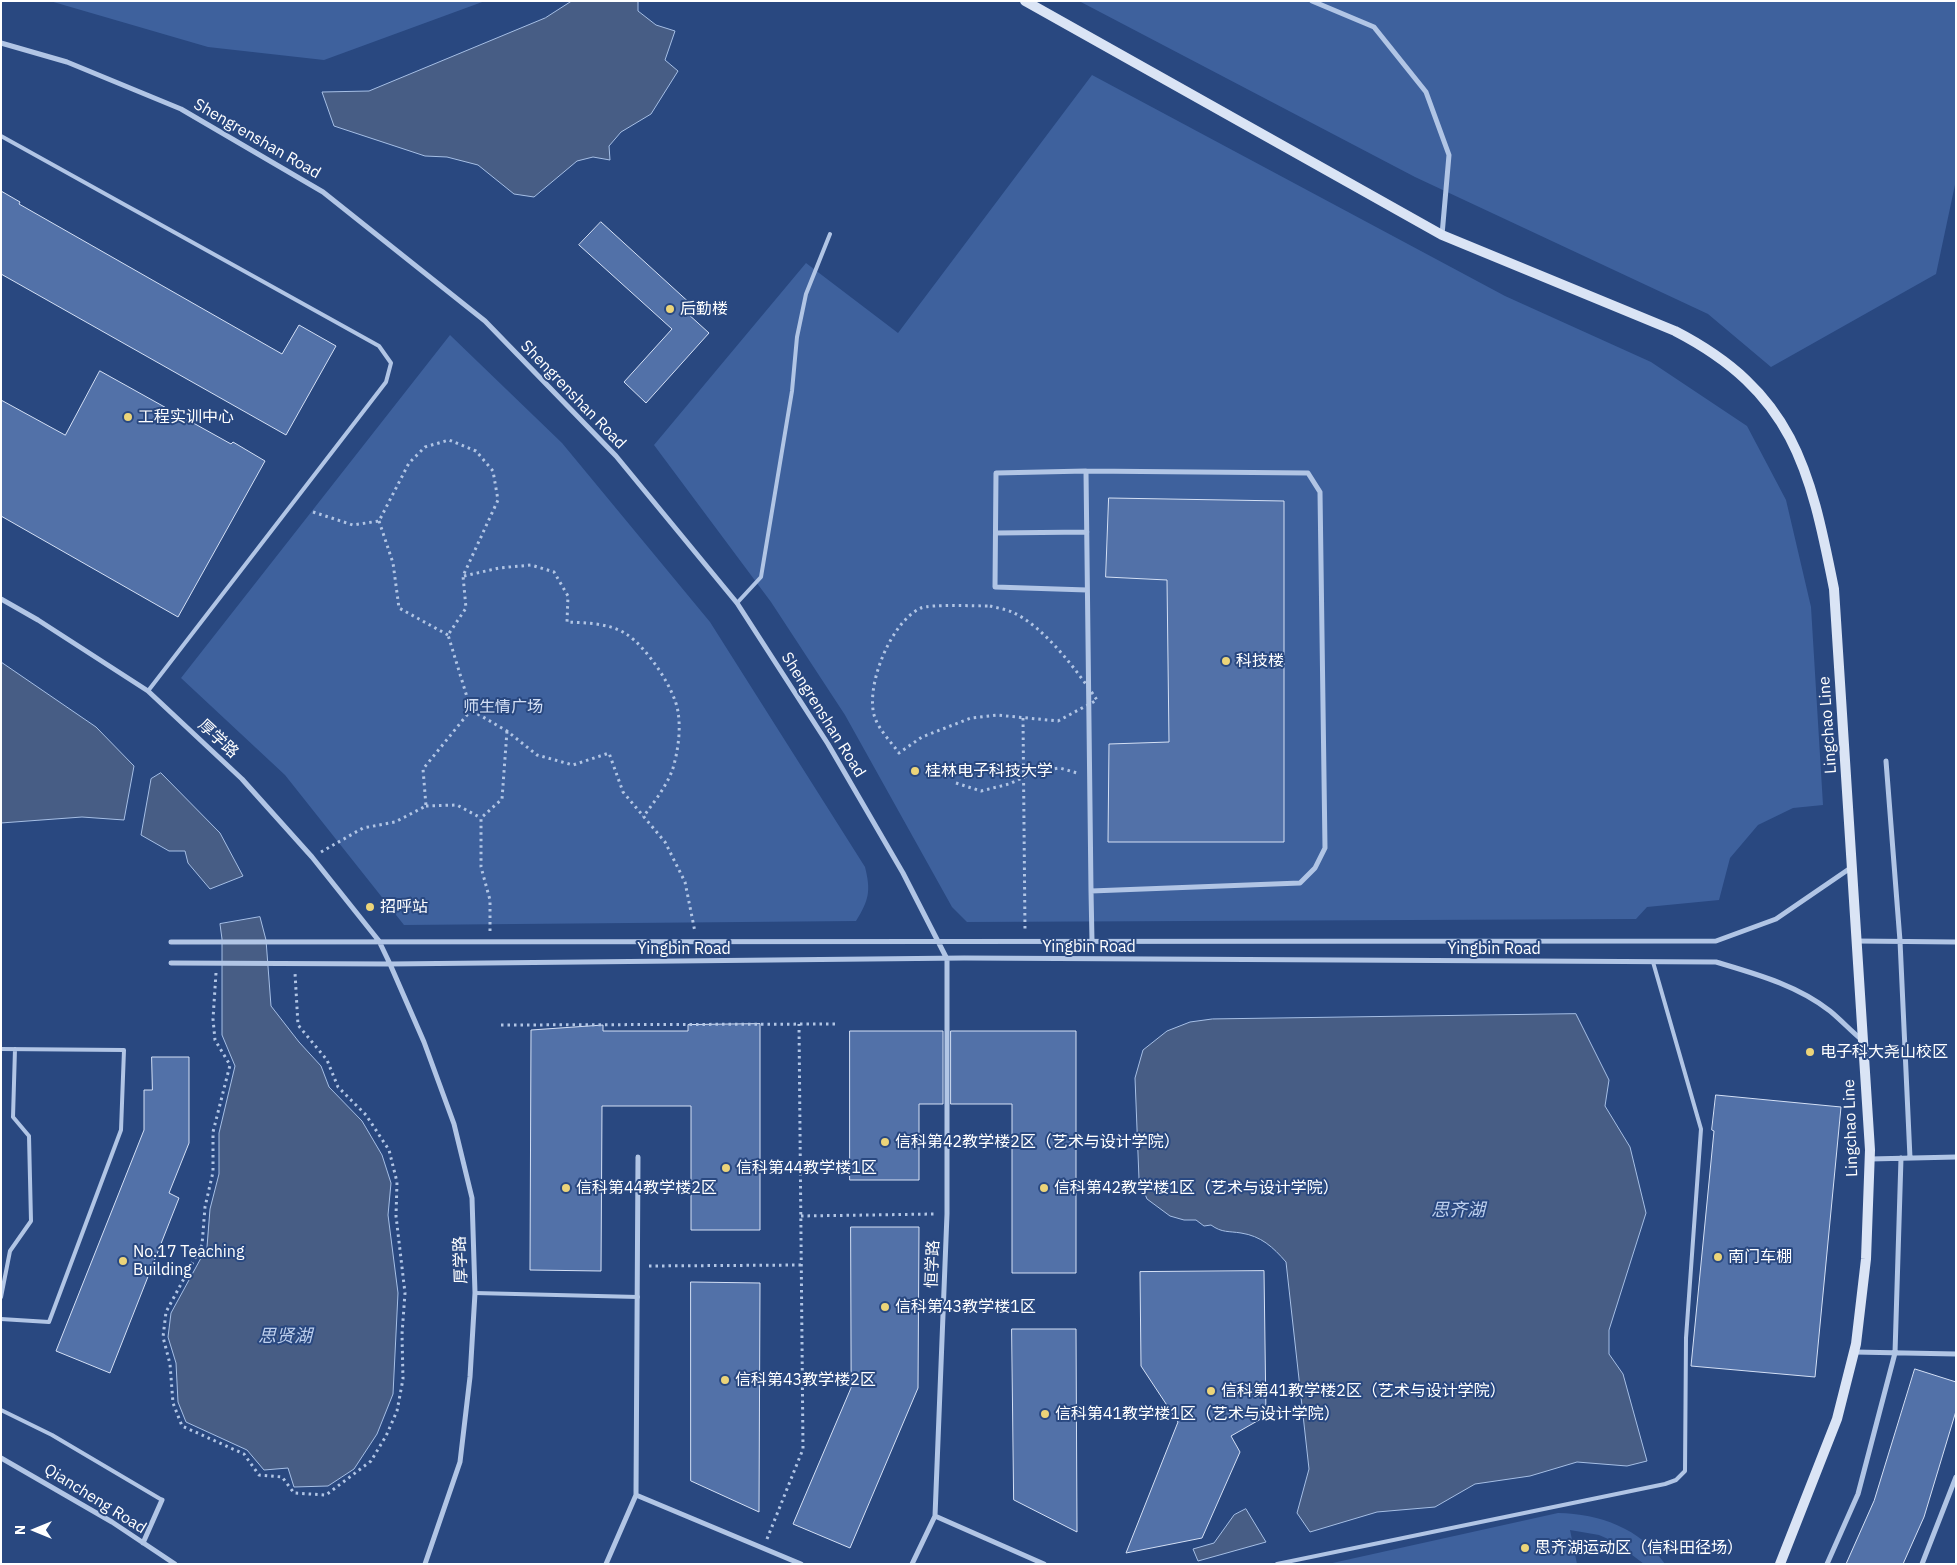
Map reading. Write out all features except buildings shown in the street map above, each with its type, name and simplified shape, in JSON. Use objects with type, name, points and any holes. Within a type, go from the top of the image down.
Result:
[{"type":"street","name":"Lingchao Line","points":[[1026,1],[1442,235],[1675,331],[1706,348],[1738,372],[1754,387],[1787,430],[1809,480],[1834,589],[1870,1159],[1866,1259],[1854,1352],[1837,1419],[1801,1516],[1780,1564]]},
{"type":"street","points":[[1312,1],[1374,27],[1426,92],[1449,155],[1442,235]]},
{"type":"street","name":"Shengrenshan Road","points":[[1,43],[67,62],[181,109],[323,192],[485,321],[616,456],[737,603],[828,744],[903,873],[940,942],[946,959]]},
{"type":"street","points":[[1086,471],[1092,942]]},
{"type":"street","points":[[1087,590],[995,587],[996,473],[1086,471],[1308,473],[1320,492],[1325,848],[1315,868],[1300,883],[1091,892]]},
{"type":"street","points":[[996,533],[1086,532]]},
{"type":"street","name":"厚学路","points":[[1,599],[38,620],[148,691],[242,779],[312,857],[379,942],[390,964],[424,1042],[454,1124],[472,1198],[475,1293],[470,1377],[460,1462],[425,1564]]},
{"type":"street","points":[[1886,761],[1900,942],[1910,1158]]},
{"type":"street","name":"Yingbin Road","points":[[171,942],[294,940],[379,942],[1716,941],[1776,919],[1852,867]]},
{"type":"street","points":[[1856,942],[1956,942]]},
{"type":"street","name":"Yingbin Road","points":[[171,963],[390,964],[946,959],[1716,962],[1780,982],[1829,1011],[1862,1040]]},
{"type":"street","name":"恒学路","points":[[912,1564],[935,1516],[947,1214],[946,959]]},
{"type":"street","points":[[606,1564],[636,1496],[638,1157]]},
{"type":"street","points":[[1870,1159],[1956,1157]]},
{"type":"street","points":[[1827,1564],[1858,1494],[1895,1353],[1901,1158]]},
{"type":"street","points":[[1854,1352],[1956,1354]]},
{"type":"street","name":"Qiancheng Road","points":[[1,1458],[59,1490],[175,1564]]},
{"type":"street","points":[[1922,1564],[1956,1477]]},
{"type":"street","points":[[636,1496],[801,1564]]},
{"type":"street","points":[[143,1543],[162,1500]]},
{"type":"street","points":[[935,1516],[1044,1564]]},
{"type":"lane","points":[[1,136],[379,346],[391,363],[386,382],[148,691]]},
{"type":"lane","points":[[737,603],[761,577],[806,294],[830,234]]},
{"type":"lane","points":[[1277,1564],[1627,1490],[1659,1486],[1676,1480],[1684,1471],[1686,1338],[1701,1129],[1653,962]]},
{"type":"lane","points":[[1,1049],[124,1050],[121,1130],[49,1322],[1,1319]]},
{"type":"lane","points":[[1,1297],[10,1251],[31,1221],[29,1136],[14,1117],[15,1049]]},
{"type":"lane","points":[[475,1293],[638,1297]]},
{"type":"lane","points":[[1,1410],[52,1435],[162,1500]]},
{"type":"path","points":[[448,635],[466,608],[463,576],[498,500],[493,472],[476,451],[449,440],[425,447],[409,463],[379,521],[393,563],[399,608],[448,635],[471,710],[507,731],[537,755],[573,765],[610,753],[623,792],[665,842],[685,882],[697,942]]},
{"type":"path","points":[[313,512],[353,525],[379,521]]},
{"type":"path","points":[[463,576],[499,568],[532,565],[554,572],[568,596],[567,622],[598,624],[626,634],[651,658],[666,682],[678,711],[678,742],[673,769],[660,794],[643,817]]},
{"type":"path","points":[[990,606],[1013,612],[1036,629],[1060,650],[1097,700],[1058,721],[1023,718],[997,715],[971,718],[922,737],[899,752],[874,718],[873,692],[878,668],[900,625],[922,608],[990,606]]},
{"type":"path","points":[[426,806],[423,769],[471,710]]},
{"type":"path","points":[[1023,718],[1025,942]]},
{"type":"path","points":[[490,942],[490,900],[481,867],[481,818],[502,799],[507,731]]},
{"type":"path","points":[[956,783],[981,791],[1009,784],[1037,771],[1060,768],[1078,773]]},
{"type":"path","points":[[312,857],[363,828],[395,822],[426,806],[457,805],[481,818]]},
{"type":"path","points":[[216,963],[213,1019],[215,1040],[230,1065],[213,1132],[213,1172],[205,1207],[202,1245],[166,1312],[163,1337],[170,1364],[173,1403],[182,1426],[244,1454],[259,1475],[282,1477],[294,1494],[326,1495],[371,1461],[396,1411],[403,1379],[402,1334],[406,1294],[396,1216],[398,1182],[390,1150],[366,1115],[338,1087],[328,1060],[298,1026],[294,963]]},
{"type":"path","points":[[764,1548],[803,1449],[799,1024]]},
{"type":"path","points":[[501,1026],[836,1024]]},
{"type":"path","points":[[801,1216],[947,1214]]},
{"type":"path","points":[[638,1266],[801,1265]]},
{"type":"green space","points":[[50,1],[485,1],[324,60],[208,47]]},
{"type":"green space","points":[[1079,1],[1956,1],[1956,180],[1936,274],[1771,367],[1708,314],[1415,177]]},
{"type":"green space","points":[[1092,75],[1505,296],[1651,362],[1747,426],[1786,500],[1811,607],[1823,805],[1793,808],[1758,825],[1730,858],[1719,900],[1647,907],[1636,919],[967,922],[952,907],[845,715],[771,602],[654,445],[806,263],[898,333]]},
{"type":"green space","name":"师生情广场","points":[[450,335],[562,443],[710,622],[865,867],[868,895],[856,921],[404,925],[285,775],[181,678]]},
{"type":"green space","points":[[1558,1513],[1589,1516],[1618,1525],[1644,1541],[1665,1564],[1644,1564],[1615,1542],[1599,1535],[1570,1530],[1577,1564],[1328,1564]]},
{"type":"water","points":[[572,1],[638,1],[638,11],[656,25],[675,31],[665,60],[678,71],[651,114],[621,132],[609,146],[610,160],[593,157],[577,161],[534,197],[514,194],[478,165],[447,157],[425,156],[334,126],[322,92],[369,91],[545,18]]},
{"type":"water","points":[[1,662],[96,727],[134,766],[124,820],[82,817],[1,823]]},
{"type":"water","points":[[161,773],[220,833],[243,876],[210,889],[188,863],[185,851],[169,851],[141,835],[151,779]]},
{"type":"water","name":"思贤湖","points":[[260,917],[266,940],[271,1006],[299,1042],[321,1066],[329,1087],[362,1121],[382,1155],[391,1183],[388,1215],[398,1293],[393,1394],[377,1434],[354,1469],[328,1486],[294,1487],[288,1468],[264,1470],[247,1450],[186,1422],[178,1402],[176,1363],[168,1337],[171,1313],[207,1247],[210,1209],[219,1174],[219,1133],[235,1066],[222,1035],[222,939],[220,924]]},
{"type":"water","name":"思齐湖","points":[[1576,1014],[1609,1080],[1605,1106],[1630,1147],[1646,1213],[1609,1330],[1609,1354],[1623,1374],[1647,1461],[1627,1466],[1577,1462],[1530,1476],[1475,1484],[1435,1507],[1377,1512],[1310,1532],[1297,1513],[1309,1469],[1286,1262],[1271,1247],[1255,1237],[1248,1234],[1222,1231],[1211,1225],[1204,1226],[1196,1220],[1184,1220],[1170,1216],[1147,1199],[1139,1179],[1135,1078],[1143,1050],[1167,1031],[1190,1022],[1212,1019]]},
{"type":"water","points":[[1246,1509],[1266,1542],[1198,1561],[1193,1549],[1214,1543],[1234,1515]]},
{"type":"place","name":"后勤楼","points":[[670,309]]},
{"type":"place","name":"工程实训中心","points":[[128,417]]},
{"type":"place","name":"科技楼","points":[[1226,661]]},
{"type":"place","name":"桂林电子科技大学","points":[[915,771]]},
{"type":"place","name":"招呼站","points":[[370,907]]},
{"type":"place","name":"电子科大尧山校区","points":[[1810,1052]]},
{"type":"place","name":"信科第42教学楼2区（艺术与设计学院）","points":[[885,1142]]},
{"type":"place","name":"信科第44教学楼1区","points":[[726,1168]]},
{"type":"place","name":"信科第44教学楼2区","points":[[566,1188]]},
{"type":"place","name":"信科第42教学楼1区（艺术与设计学院）","points":[[1044,1188]]},
{"type":"place","name":"南门车棚","points":[[1718,1257]]},
{"type":"place","name":"No.17 Teaching Building","points":[[123,1261]]},
{"type":"place","name":"信科第43教学楼1区","points":[[885,1307]]},
{"type":"place","name":"信科第43教学楼2区","points":[[725,1380]]},
{"type":"place","name":"信科第41教学楼2区（艺术与设计学院）","points":[[1211,1391]]},
{"type":"place","name":"信科第41教学楼1区（艺术与设计学院）","points":[[1045,1414]]},
{"type":"place","name":"思齐湖运动区（信科田径场）","points":[[1525,1548]]}]
